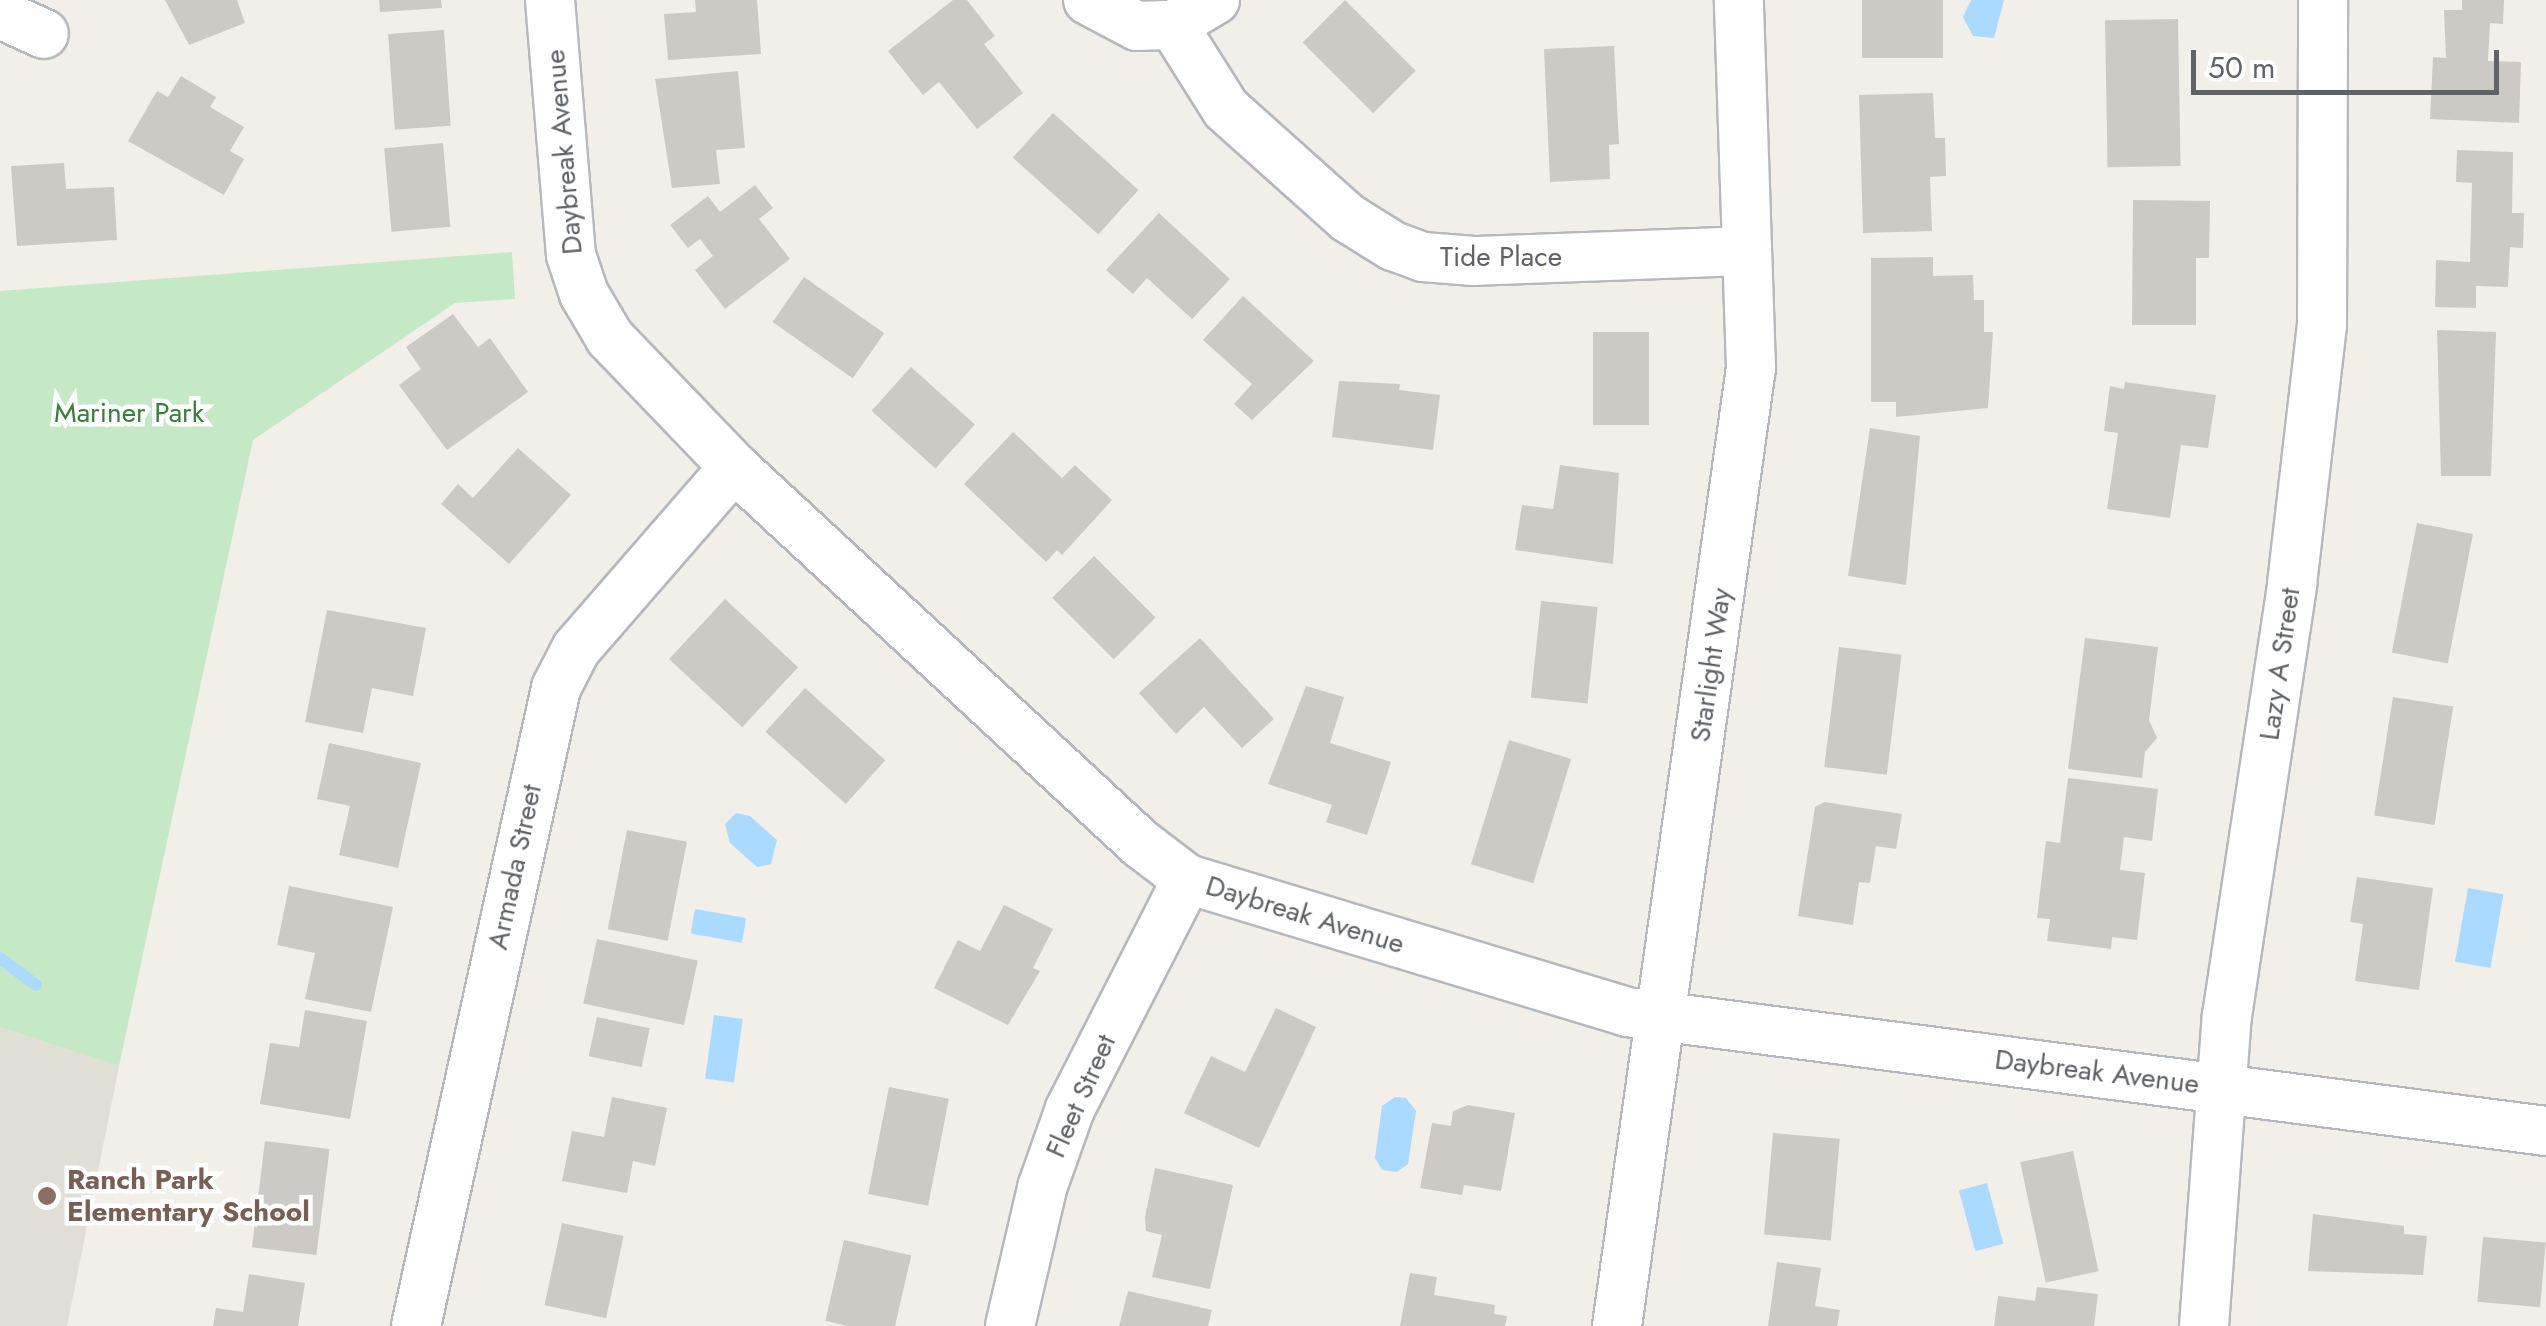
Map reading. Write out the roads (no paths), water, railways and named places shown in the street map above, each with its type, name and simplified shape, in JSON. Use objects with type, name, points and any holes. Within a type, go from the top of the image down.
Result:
[{"type":"street","name":"Daybreak Avenue","points":[[550,0],[567,227],[584,294],[620,350],[734,467],[1141,844],[1187,879],[1662,1018],[2546,1131]]},
{"type":"street","points":[[1088,0],[1138,26],[1173,25],[1215,0]]},
{"type":"street","name":"Starlight Way","points":[[1617,1326],[1746,418],[1752,326],[1740,0]]},
{"type":"street","name":"Lazy A Street","points":[[2204,1326],[2220,1087],[2322,325],[2322,0]]},
{"type":"street","points":[[0,14],[44,34]]},
{"type":"street","name":"Tide Place","points":[[1173,25],[1226,109],[1348,218],[1392,246],[1423,257],[1474,261],[1748,250]]},
{"type":"street","name":"Armada Street","points":[[416,1326],[556,688],[576,649],[734,467]]},
{"type":"street","name":"Fleet Street","points":[[1010,1326],[1042,1188],[1070,1109],[1187,879]]},
{"type":"water","points":[[1971,0],[2004,0],[1994,38],[1973,36],[1963,17]]},
{"type":"water","points":[[736,813],[750,816],[777,840],[771,864],[757,867],[730,843],[725,824]]},
{"type":"water","points":[[2468,888],[2503,894],[2490,968],[2455,962]]},
{"type":"water","points":[[695,909],[746,918],[742,943],[691,934]]},
{"type":"water","points":[[714,1015],[743,1019],[734,1082],[705,1078]]},
{"type":"water","points":[[1395,1097],[1406,1098],[1416,1111],[1408,1164],[1397,1172],[1382,1170],[1375,1158],[1382,1106]]},
{"type":"water","points":[[1987,1183],[2003,1244],[1975,1251],[1959,1191]]},
{"type":"waterway","points":[[0,958],[36,985]]},
{"type":"place","name":"Ranch Park Elementary School","points":[[47,1196]]},
{"type":"park label","name":"Mariner Park","points":[[129,413]]}]
